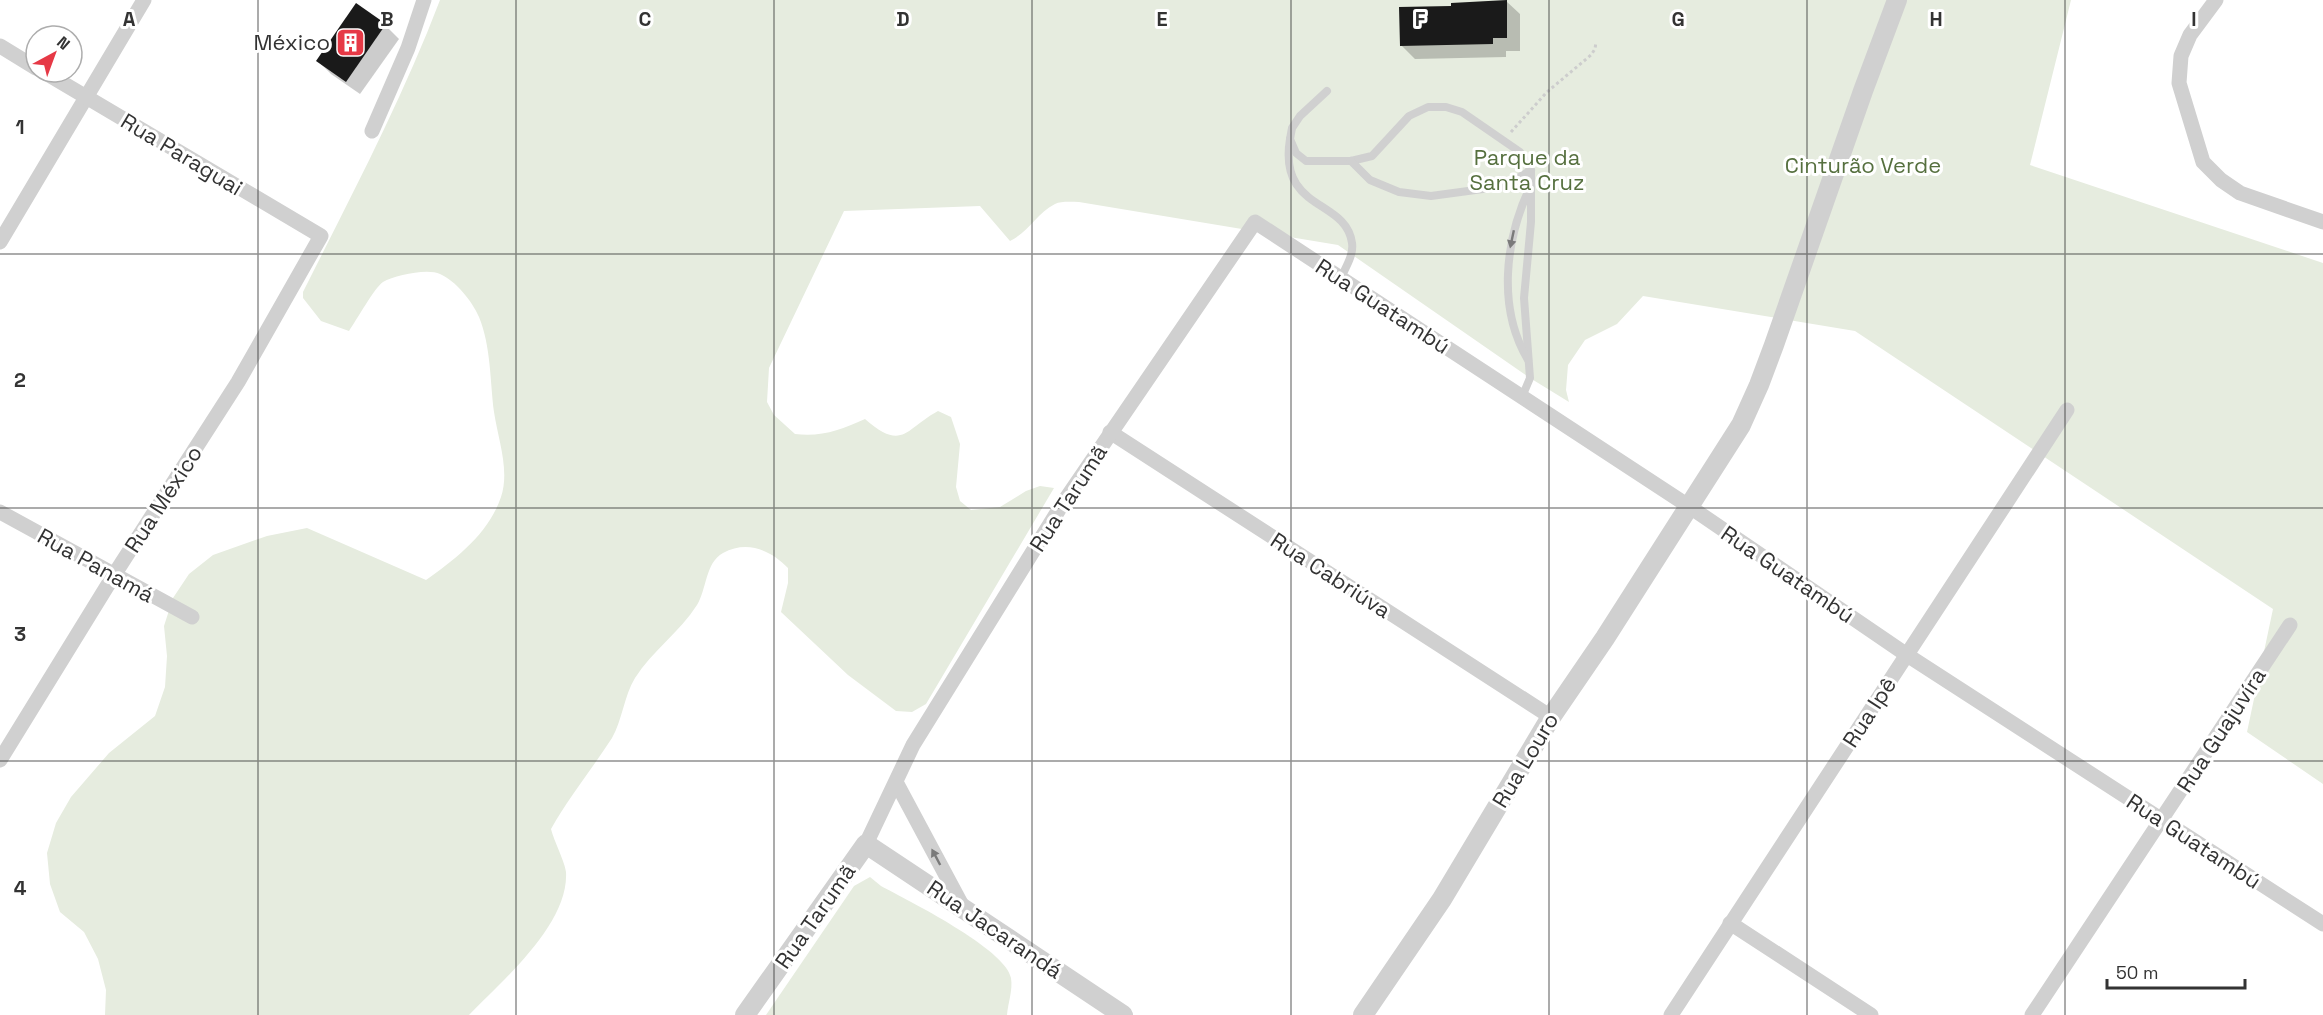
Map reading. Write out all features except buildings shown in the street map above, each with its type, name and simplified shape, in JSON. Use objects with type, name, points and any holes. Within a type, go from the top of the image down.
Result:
[{"type":"street","points":[[0,242],[144,0]]},
{"type":"street","points":[[372,131],[408,48],[424,0]]},
{"type":"street","name":"Rua Louro","points":[[1363,1015],[1442,899],[1551,717],[1605,638],[1741,425],[1759,385],[1802,268],[1897,0]]},
{"type":"street","points":[[2216,0],[2190,35],[2181,56],[2179,83],[2203,162],[2221,180],[2241,193],[2323,222]]},
{"type":"street","points":[[0,46],[24,61]]},
{"type":"street","name":"Rua Paraguai","points":[[64,84],[321,236]]},
{"type":"street","name":"Rua Guatambú","points":[[1255,222],[1690,507],[1907,655],[2323,924]]},
{"type":"street","name":"Rua Tarumã","points":[[745,1015],[866,844],[913,745],[1063,503],[1255,222]]},
{"type":"street","name":"Rua México","points":[[0,760],[114,575],[238,382],[321,236]]},
{"type":"street","name":"Rua Ipê","points":[[1671,1015],[2067,410]]},
{"type":"street","name":"Rua Cabriúva","points":[[1110,432],[1551,717]]},
{"type":"street","name":"Rua Panamá","points":[[0,512],[192,617]]},
{"type":"street","name":"Rua Guajuvíra","points":[[2032,1015],[2290,625]]},
{"type":"street","points":[[896,782],[964,909]]},
{"type":"street","name":"Rua Jacarandá","points":[[866,844],[1123,1015]]},
{"type":"street","points":[[1730,923],[1871,1015]]},
{"type":"lane","points":[[1327,91],[1300,116],[1292,128],[1287,156],[1294,181],[1301,192],[1348,228],[1353,244],[1352,254],[1341,278]]},
{"type":"lane","points":[[1290,139],[1296,153],[1306,161],[1351,161],[1372,156],[1409,116],[1428,107],[1446,107],[1462,112],[1520,152],[1531,170],[1531,222],[1524,298],[1530,378],[1522,397]]},
{"type":"lane","points":[[1351,161],[1370,180],[1399,192],[1431,196],[1505,186],[1531,170]]},
{"type":"lane","points":[[1529,361],[1520,346],[1515,331],[1510,305],[1509,265],[1514,228],[1531,184]]},
{"type":"path","points":[[1504,140],[1547,92],[1591,55],[1596,42]]},
{"type":"green space","name":"Cinturão Verde","points":[[440,0],[2071,0],[2030,165],[2323,263],[2323,784],[2247,732],[2273,609],[1855,331],[1643,296],[1617,324],[1585,340],[1568,365],[1566,390],[1569,402],[1530,378],[1338,245],[1079,202],[1055,204],[1010,241],[980,206],[844,211],[769,368],[767,402],[774,415],[795,434],[831,432],[865,419],[878,429],[896,436],[910,430],[938,411],[951,417],[960,444],[956,487],[960,501],[971,510],[1000,507],[1026,491],[1040,486],[1054,488],[926,704],[912,712],[896,711],[848,675],[781,612],[788,583],[788,568],[774,556],[758,549],[741,547],[732,549],[717,557],[697,605],[635,678],[612,738],[551,829],[566,872],[564,892],[546,931],[515,968],[469,1015],[105,1015],[106,990],[98,959],[84,932],[60,912],[50,884],[47,853],[56,823],[71,797],[109,753],[155,716],[165,687],[167,656],[164,626],[173,598],[189,574],[213,555],[267,536],[307,528],[426,580],[460,554],[480,534],[496,510],[501,497],[504,465],[494,412],[486,340],[476,311],[458,286],[435,272],[412,273],[388,279],[375,290],[349,331],[321,321],[303,298],[303,292],[393,111]]},
{"type":"green space","points":[[870,877],[881,886],[954,926],[992,953],[1005,966],[1011,978],[1007,1015],[766,1015],[854,886]]},
{"type":"place","name":"México","points":[[351,42]]},
{"type":"park label","name":"Parque da Santa Cruz","points":[[1527,170]]}]
